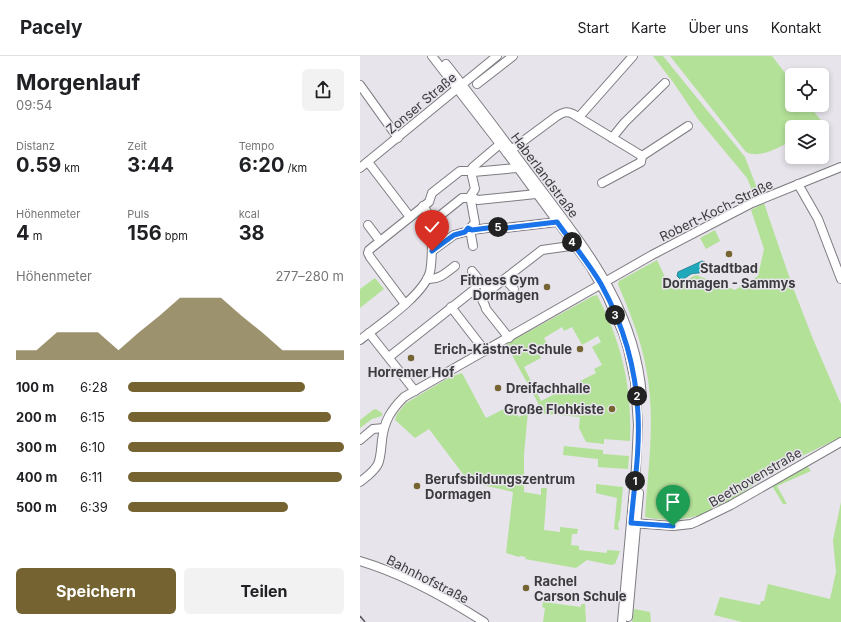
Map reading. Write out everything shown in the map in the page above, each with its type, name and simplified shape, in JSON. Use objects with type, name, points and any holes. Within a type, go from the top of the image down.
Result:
[{"type":"street","name":"Haberlandstraße","points":[[432,56],[460,86],[509,152],[579,241],[624,319],[641,382],[644,432],[622,622]]},
{"type":"street","name":"Haberlandstraße","points":[[439,56],[500,144],[509,152],[517,168],[604,283]]},
{"type":"street","name":"Zonser Straße","points":[[360,168],[497,56]]},
{"type":"street","name":"Zonser Straße","points":[[477,84],[513,56]]},
{"type":"street","points":[[579,117],[633,56]]},
{"type":"street","points":[[612,138],[625,122],[665,83]]},
{"type":"street","points":[[360,85],[398,138]]},
{"type":"street","points":[[509,152],[562,113],[568,112],[579,117],[642,156]]},
{"type":"street","points":[[602,183],[641,162],[642,156],[688,126]]},
{"type":"street","points":[[405,304],[368,254],[370,250],[424,206],[428,202],[432,193],[460,171],[471,172],[500,144]]},
{"type":"street","points":[[368,162],[410,217]]},
{"type":"street","name":"Robert-Koch-Straße","points":[[360,482],[375,469],[378,464],[384,428],[388,417],[404,397],[656,253],[752,203],[841,167]]},
{"type":"street","name":"Haberlandstraße","points":[[471,172],[517,168]]},
{"type":"street","points":[[471,172],[474,189],[470,198],[475,223],[470,231],[473,246]]},
{"type":"street","points":[[798,184],[818,219],[841,279]]},
{"type":"street","name":"Haberlandstraße","points":[[470,198],[478,200],[536,194]]},
{"type":"street","points":[[432,222],[462,198],[470,198]]},
{"type":"street","points":[[360,340],[415,297],[427,279],[430,272],[432,251],[432,222],[424,206]]},
{"type":"street","name":"Haberlandstraße","points":[[432,251],[454,235],[470,231],[503,226],[506,228],[557,222]]},
{"type":"street","points":[[368,225],[380,241]]},
{"type":"street","points":[[389,357],[451,307],[480,289],[489,291],[542,250],[570,246],[573,244]]},
{"type":"street","points":[[427,279],[433,280],[439,278],[455,266]]},
{"type":"street","points":[[472,272],[480,281],[481,298],[485,304],[486,310],[508,338]]},
{"type":"street","points":[[505,279],[514,289]]},
{"type":"street","points":[[451,307],[485,351]]},
{"type":"street","points":[[369,332],[415,391]]},
{"type":"street","points":[[360,440],[373,429],[384,428]]},
{"type":"street","name":"Beethovenstraße","points":[[634,524],[673,526],[691,524],[731,505],[841,442]]},
{"type":"street","name":"Haberlandstraße","points":[[627,622],[634,524]]},
{"type":"street","name":"Bahnhofstraße","points":[[360,561],[395,573],[443,597],[484,622]]},
{"type":"green space","points":[[653,56],[663,56],[745,157],[760,196],[755,197],[747,178],[698,119]]},
{"type":"green space","points":[[670,56],[772,56],[785,73],[785,112],[814,112],[821,120],[785,120],[785,144],[763,153],[751,154],[746,152]]},
{"type":"green space","points":[[764,203],[792,285],[841,404],[841,437],[778,468],[742,494],[712,511],[690,518],[668,520],[645,517],[651,424],[649,387],[641,346],[618,284],[619,281],[657,260],[670,288],[696,275],[735,290],[758,276],[764,249],[751,210]]},
{"type":"green space","points":[[715,230],[720,241],[706,249],[700,238]]},
{"type":"green space","points":[[375,278],[384,289],[360,308],[360,289]]},
{"type":"green space","points":[[597,295],[606,313],[624,366],[629,402],[630,441],[604,439],[604,444],[586,442],[579,428],[580,417],[536,413],[538,403],[506,344]],"holes":[[[562,327],[564,331],[572,327],[582,345],[598,336],[601,342],[592,347],[602,365],[594,369],[596,373],[541,401],[524,367],[541,358],[538,351],[548,346],[544,338]]]},
{"type":"green space","points":[[462,373],[486,418],[512,405],[519,417],[528,412],[524,454],[524,492],[541,495],[541,488],[547,488],[544,530],[560,532],[560,527],[578,529],[577,534],[572,534],[571,545],[579,546],[579,550],[607,553],[607,550],[620,551],[615,564],[611,565],[587,560],[576,568],[525,559],[526,557],[519,557],[506,553],[513,492],[469,482],[429,429],[415,438],[395,420],[397,414],[406,403],[450,377]]},
{"type":"green space","points":[[376,409],[382,413],[382,416],[372,419],[360,428],[360,420]]},
{"type":"green space","points":[[564,446],[603,450],[603,454],[629,456],[628,469],[598,467],[598,459],[563,455]]},
{"type":"green space","points":[[806,464],[811,471],[777,486],[787,504],[783,504],[771,484]]},
{"type":"green space","points":[[596,484],[623,487],[620,519],[618,524],[619,530],[614,529],[617,498],[596,493]]},
{"type":"green space","points":[[841,502],[841,622],[742,622],[714,615],[720,597],[760,605],[761,601],[764,601],[768,584],[830,599],[836,572],[833,540]]},
{"type":"green space","points":[[543,602],[581,607],[581,604],[585,604],[586,622],[543,622],[545,608],[542,607]]},
{"type":"green space","points":[[634,609],[650,612],[651,622],[632,622]]},
{"type":"water","points":[[702,261],[707,264],[706,270],[691,274],[682,280],[677,276],[678,272]]},
{"type":"railway","points":[[360,616],[365,622]]},
{"type":"place","name":"Stadtbad Dormagen - Sammys","points":[[729,254]]},
{"type":"place","name":"Fitness Gym Dormagen","points":[[547,287]]},
{"type":"place","name":"Erich-Kästner-Schule","points":[[580,349]]},
{"type":"place","name":"Horremer Hof","points":[[411,358]]},
{"type":"place","name":"Dreifachhalle","points":[[498,388]]},
{"type":"place","name":"Große Flohkiste","points":[[612,409]]},
{"type":"place","name":"Berufsbildungszentrum Dormagen","points":[[417,486]]},
{"type":"place","name":"Rachel Carson Schule","points":[[526,588]]},
{"type":"route","points":[[432,251],[454,235],[465,232],[468,228],[472,230],[503,226],[506,228],[557,222],[590,266],[601,285],[618,321],[628,349],[635,382],[638,414],[638,450],[631,523],[673,526]]}]
